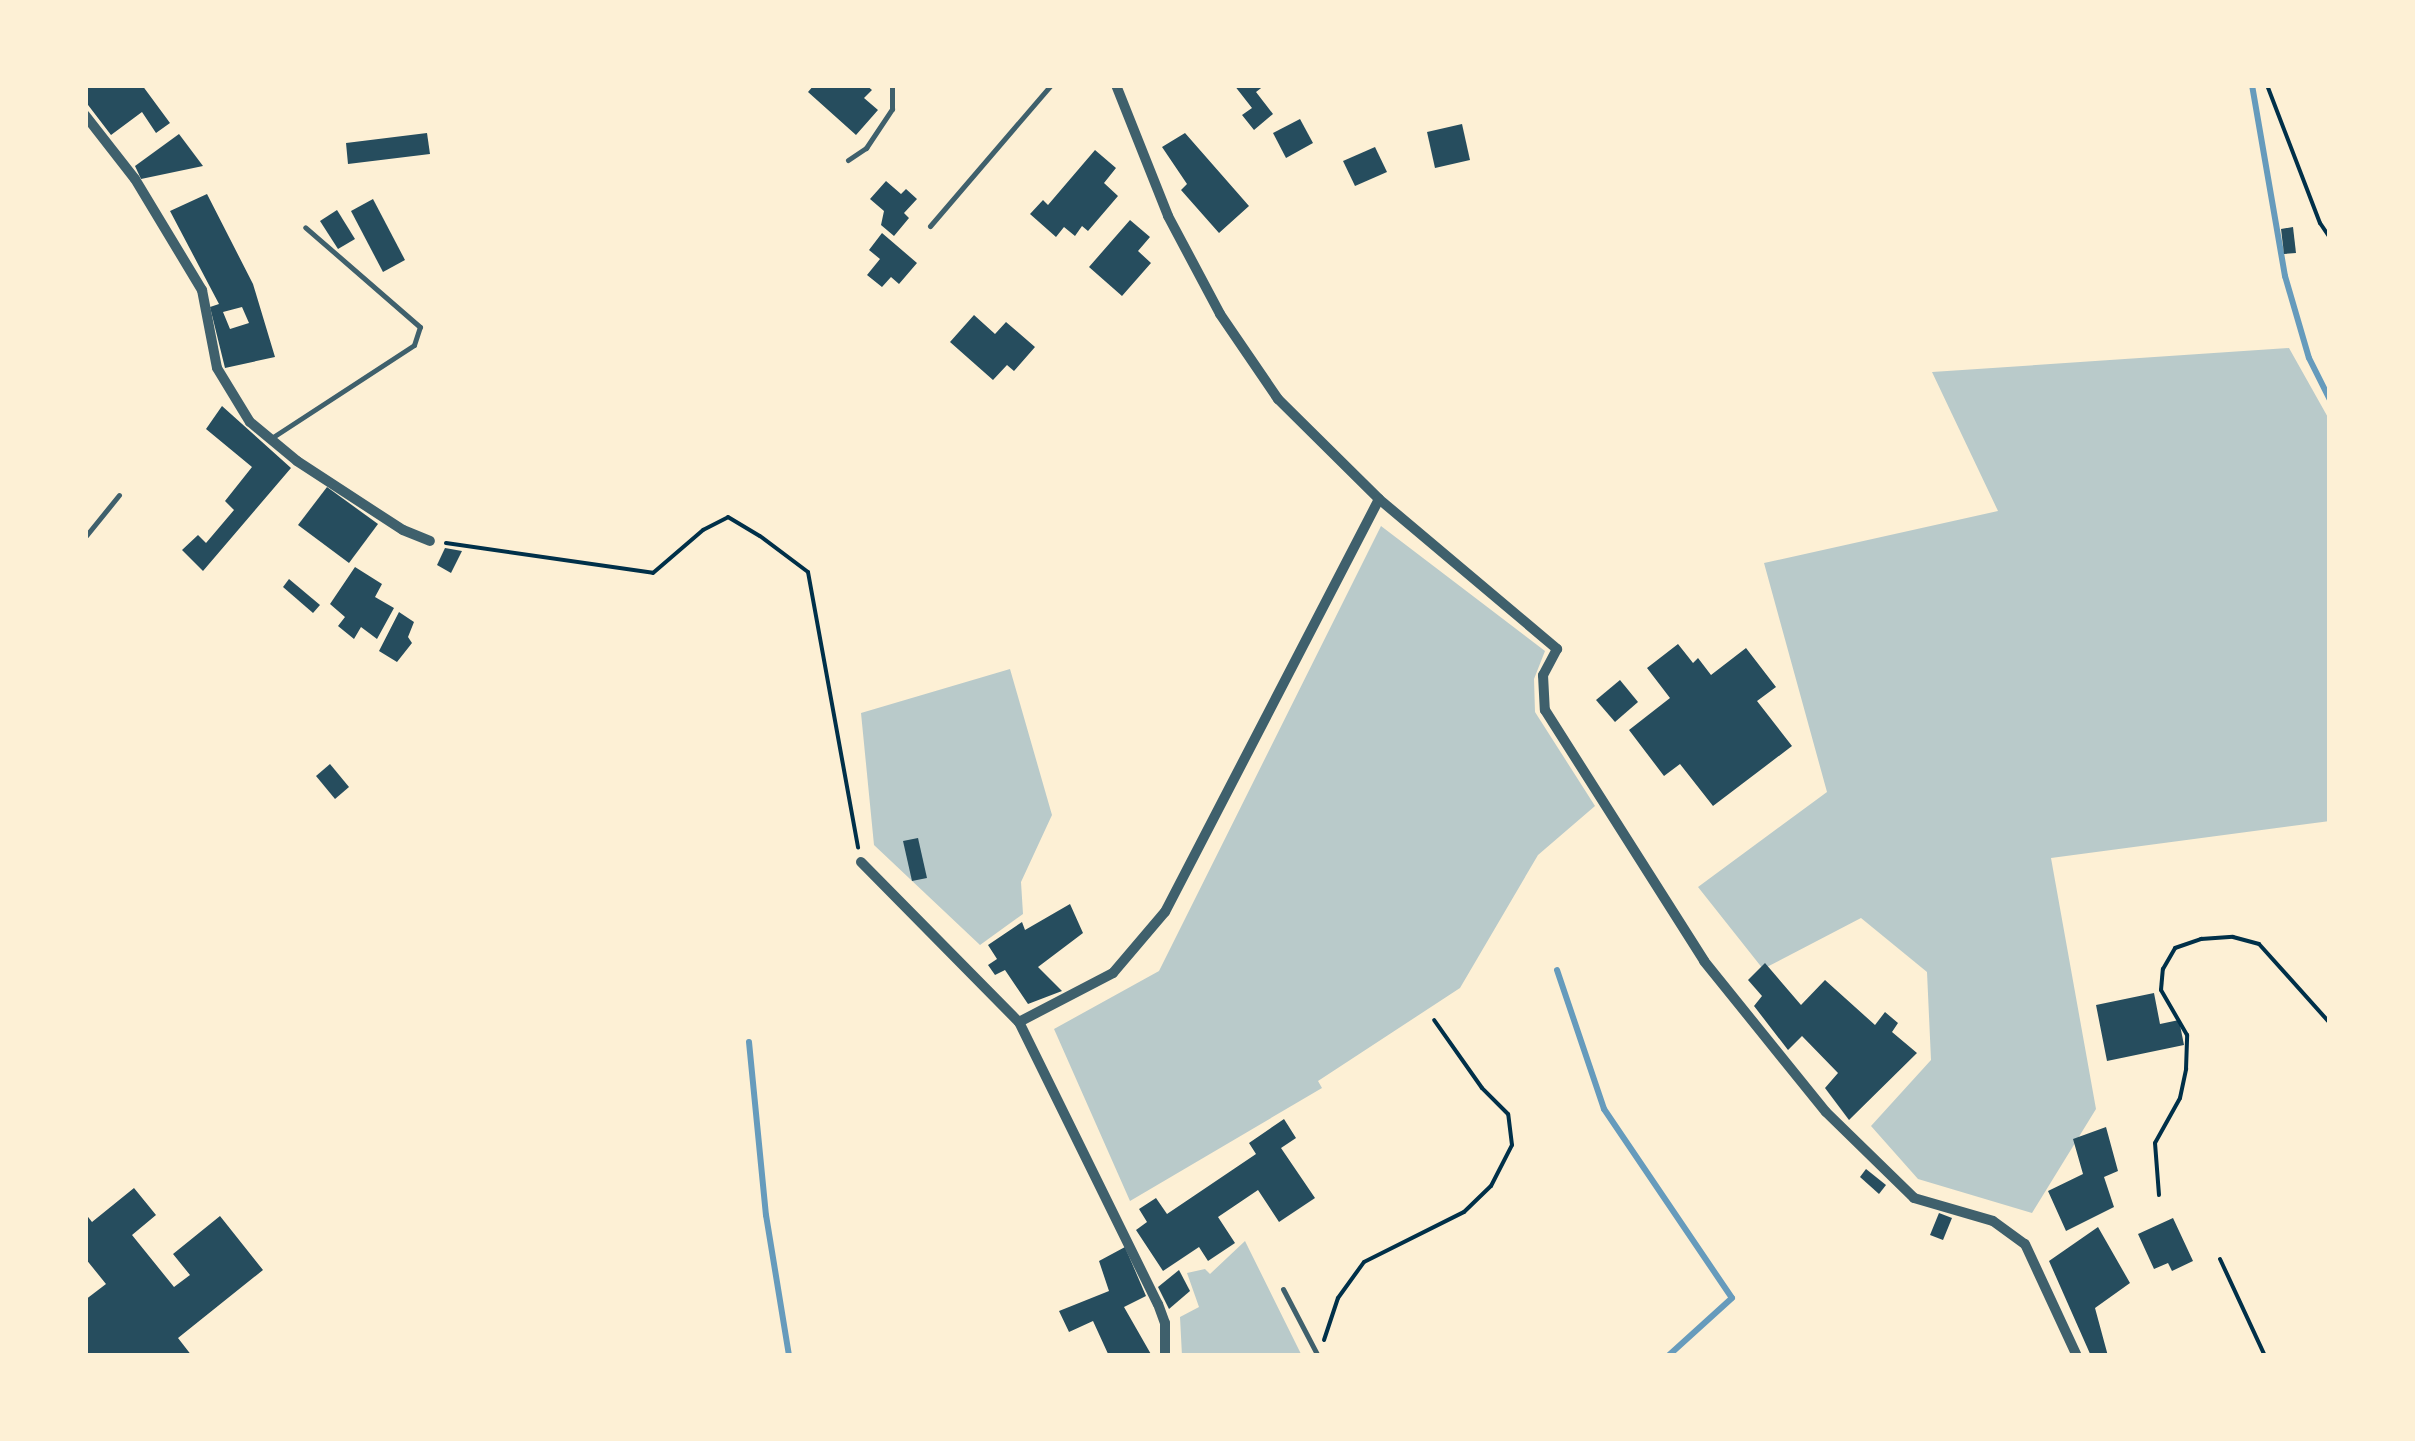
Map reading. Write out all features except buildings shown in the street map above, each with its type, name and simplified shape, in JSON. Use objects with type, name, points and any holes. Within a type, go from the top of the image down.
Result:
[{"type":"street","points":[[1116,85],[1168,216],[1220,314],[1278,399],[1380,499],[1557,648],[1543,675],[1545,710],[1704,961],[1826,1112],[1914,1198],[1993,1220],[2025,1244],[2077,1356]]},
{"type":"street","points":[[85,115],[136,179],[202,290],[217,368],[250,422],[297,462],[404,530],[430,541]]},
{"type":"street","points":[[1019,1022],[1113,973],[1165,912],[1380,499]]},
{"type":"street","points":[[861,862],[1019,1022],[1158,1304],[1165,1323],[1165,1356]]},
{"type":"lane","points":[[848,160],[866,148],[892,110],[892,85]]},
{"type":"lane","points":[[930,226],[1051,85]]},
{"type":"lane","points":[[270,439],[414,345],[420,327],[305,226]]},
{"type":"lane","points":[[85,537],[119,495]]},
{"type":"lane","points":[[1283,1289],[1318,1356]]},
{"type":"path","points":[[2267,85],[2320,224],[2330,238]]},
{"type":"path","points":[[430,541],[653,572],[703,530],[728,517],[796,563],[808,572],[861,862]]},
{"type":"path","points":[[2160,1196],[2156,1142],[2180,1098],[2186,1069],[2187,1034],[2161,990],[2163,969],[2175,948],[2201,939],[2233,937],[2259,944],[2330,1023]]},
{"type":"path","points":[[1323,1345],[1338,1298],[1364,1262],[1464,1212],[1491,1186],[1512,1146],[1508,1114],[1482,1088],[1434,1020]]},
{"type":"path","points":[[2220,1259],[2265,1356]]},
{"type":"shaded area","points":[[2289,348],[2330,421],[2330,821],[2051,858],[2096,1109],[2032,1213],[1918,1179],[1871,1126],[1931,1060],[1927,972],[1861,918],[1763,969],[1698,887],[1827,792],[1764,563],[1998,511],[1932,372]]},
{"type":"shaded area","points":[[1381,526],[1545,651],[1534,679],[1535,712],[1595,806],[1538,855],[1460,988],[1318,1081],[1322,1088],[1130,1201],[1054,1029],[1159,971]]},
{"type":"shaded area","points":[[1010,669],[1052,815],[1021,882],[1023,914],[980,945],[874,845],[861,713]]},
{"type":"shaded area","points":[[1245,1241],[1302,1356],[1182,1356],[1180,1317],[1199,1307],[1187,1273],[1205,1269],[1210,1274]]},
{"type":"waterway","points":[[2252,85],[2285,276],[2309,358],[2330,400]]},
{"type":"waterway","points":[[1557,970],[1604,1109],[1732,1298],[1668,1356]]},
{"type":"waterway","points":[[749,1042],[766,1215],[789,1356]]}]
